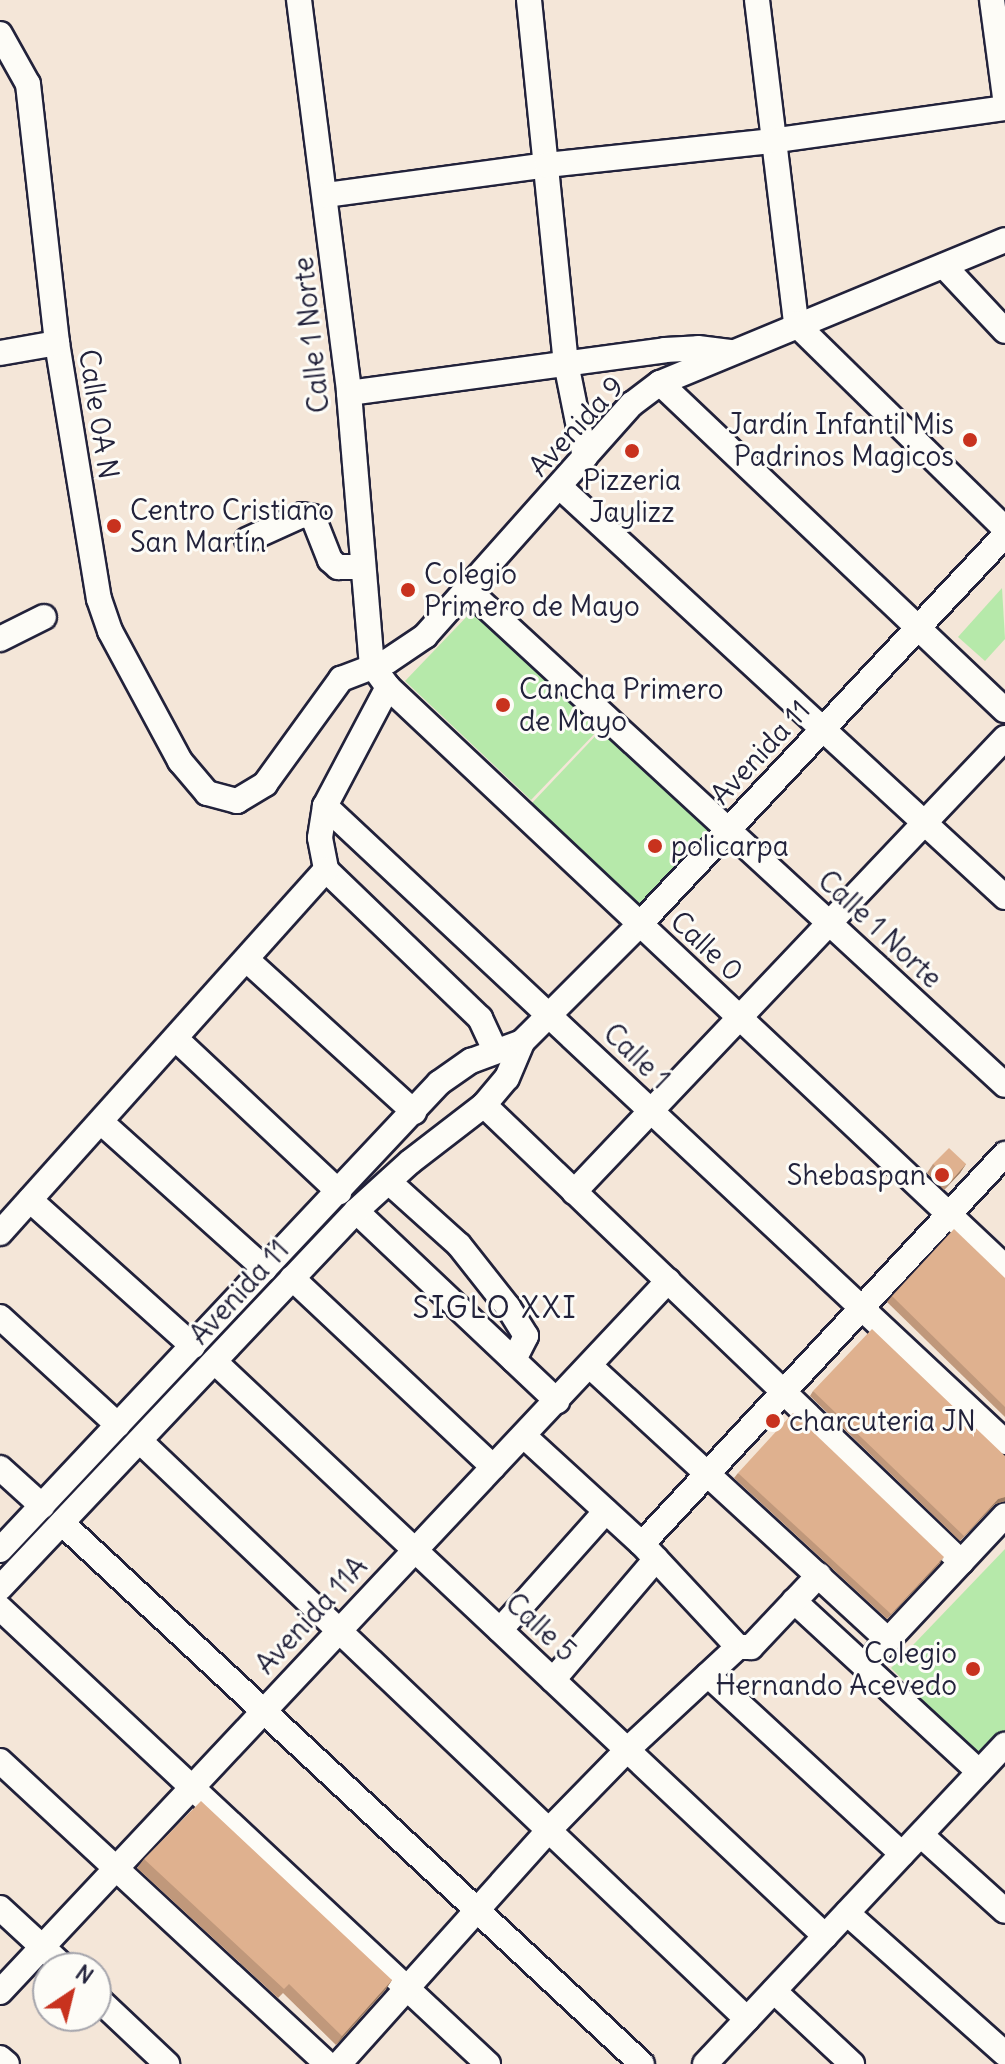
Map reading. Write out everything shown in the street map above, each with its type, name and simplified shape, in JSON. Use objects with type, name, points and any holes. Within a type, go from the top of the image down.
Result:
[{"type":"street","name":"Calle 1 Norte","points":[[299,0],[349,393],[372,665]]},
{"type":"street","points":[[529,0],[566,363],[585,457]]},
{"type":"street","points":[[757,0],[771,141],[796,324],[1005,532]]},
{"type":"street","points":[[992,0],[1005,97]]},
{"type":"street","name":"Calle 0A N","points":[[0,34],[28,84],[57,343],[99,599],[110,631],[180,761],[207,793],[237,801],[265,784],[341,679],[372,665]]},
{"type":"street","points":[[326,195],[547,165],[771,141],[1005,108]]},
{"type":"street","name":"Avenida 9","points":[[372,665],[388,661],[425,636],[632,404],[660,383],[738,353],[796,324],[1005,240]]},
{"type":"street","points":[[944,266],[1005,331]]},
{"type":"street","points":[[0,353],[57,343]]},
{"type":"street","points":[[349,393],[665,350],[698,348],[738,353]]},
{"type":"street","points":[[660,383],[1005,710]]},
{"type":"street","points":[[560,487],[1005,897]]},
{"type":"street","points":[[247,540],[302,515],[313,517],[330,560],[338,567],[362,567]]},
{"type":"street","name":"Avenida 11","points":[[0,1588],[356,1211],[484,1105],[507,1078],[522,1042],[640,924],[1005,532]]},
{"type":"street","name":"Calle 1 Norte","points":[[468,590],[1005,1085]]},
{"type":"street","points":[[0,639],[44,617]]},
{"type":"street","name":"Calle 0","points":[[372,665],[388,687],[1005,1267]]},
{"type":"street","points":[[388,687],[325,806],[320,838],[326,870],[480,1018],[495,1050]]},
{"type":"street","points":[[574,1192],[1005,738]]},
{"type":"street","name":"Calle 1","points":[[325,806],[1005,1442]]},
{"type":"street","points":[[0,1233],[326,870]]},
{"type":"street","points":[[247,960],[414,1112]]},
{"type":"street","points":[[176,1039],[339,1192]]},
{"type":"street","name":"Avenida 11","points":[[0,1550],[439,1083],[471,1061],[522,1042]]},
{"type":"street","points":[[484,1105],[782,1394],[961,1562]]},
{"type":"street","points":[[101,1122],[265,1269]]},
{"type":"street","points":[[553,1680],[708,1475],[1005,1154]]},
{"type":"street","points":[[389,1182],[459,1245],[508,1307],[526,1336],[514,1360]]},
{"type":"street","points":[[30,1200],[193,1346]]},
{"type":"street","points":[[356,1211],[557,1401]]},
{"type":"street","points":[[292,1278],[493,1467]]},
{"type":"street","name":"Avenida 11A","points":[[0,1992],[668,1281]]},
{"type":"street","points":[[0,1317],[118,1425]]},
{"type":"street","name":"Calle 5","points":[[215,1362],[825,1936]]},
{"type":"street","points":[[590,1366],[888,1640]]},
{"type":"street","points":[[524,1436],[649,1552],[738,1647]]},
{"type":"street","points":[[141,1442],[747,2019]]},
{"type":"street","points":[[0,1468],[42,1506]]},
{"type":"street","points":[[500,1630],[606,1511]]},
{"type":"street","points":[[865,1665],[1005,1515]]},
{"type":"street","points":[[62,1523],[642,2064]]},
{"type":"street","points":[[339,2064],[409,1990],[549,1830],[627,1750],[738,1647],[751,1647],[819,1575]]},
{"type":"street","points":[[705,2064],[902,1854],[996,1760],[865,1665],[794,1601]]},
{"type":"street","points":[[0,1608],[488,2064]]},
{"type":"street","points":[[708,1675],[902,1854]]},
{"type":"street","points":[[0,1761],[327,2064]]},
{"type":"street","points":[[921,1835],[1005,1911]]},
{"type":"street","points":[[0,1908],[47,1952]]},
{"type":"street","points":[[847,1913],[1005,2054]]},
{"type":"street","points":[[774,1991],[852,2064]]},
{"type":"street","points":[[112,2012],[167,2064]]},
{"type":"street","points":[[0,2058],[7,2064]]},
{"type":"green space","points":[[1002,588],[1005,639],[985,661],[958,637]]},
{"type":"green space","name":"Cancha Primero de Mayo","points":[[474,609],[600,728],[531,800],[405,681]]},
{"type":"green space","points":[[602,729],[713,835],[643,909],[532,803]]},
{"type":"green space","points":[[1005,1549],[1005,1742],[986,1763],[891,1668]]},
{"type":"building","points":[[949,1148],[966,1164],[951,1181],[933,1164]]},
{"type":"building","points":[[954,1229],[1005,1278],[1005,1407],[892,1296]]},
{"type":"building","points":[[872,1329],[1005,1456],[1005,1497],[998,1499],[964,1536],[813,1391]]},
{"type":"building","points":[[793,1413],[944,1557],[891,1614],[738,1473]]},
{"type":"building","points":[[201,1801],[392,1980],[342,2036],[289,1984],[284,1989],[144,1859]]},
{"type":"place","name":"Jardín Infantil Mis Padrinos Magicos","points":[[970,440]]},
{"type":"place","name":"Pizzeria Jaylizz","points":[[632,451]]},
{"type":"place","name":"Centro Cristiano San Martín","points":[[114,526]]},
{"type":"place","name":"Colegio Primero de Mayo","points":[[408,590]]},
{"type":"place","name":"Cancha Primero de Mayo","points":[[503,705]]},
{"type":"place","name":"policarpa","points":[[655,846]]},
{"type":"place","name":"Shebaspan","points":[[942,1175]]},
{"type":"place","name":"charcuteria JN","points":[[773,1421]]},
{"type":"place","name":"Colegio Hernando Acevedo","points":[[973,1669]]},
{"type":"district","name":"SIGLO XXI","points":[[495,1307]]}]
